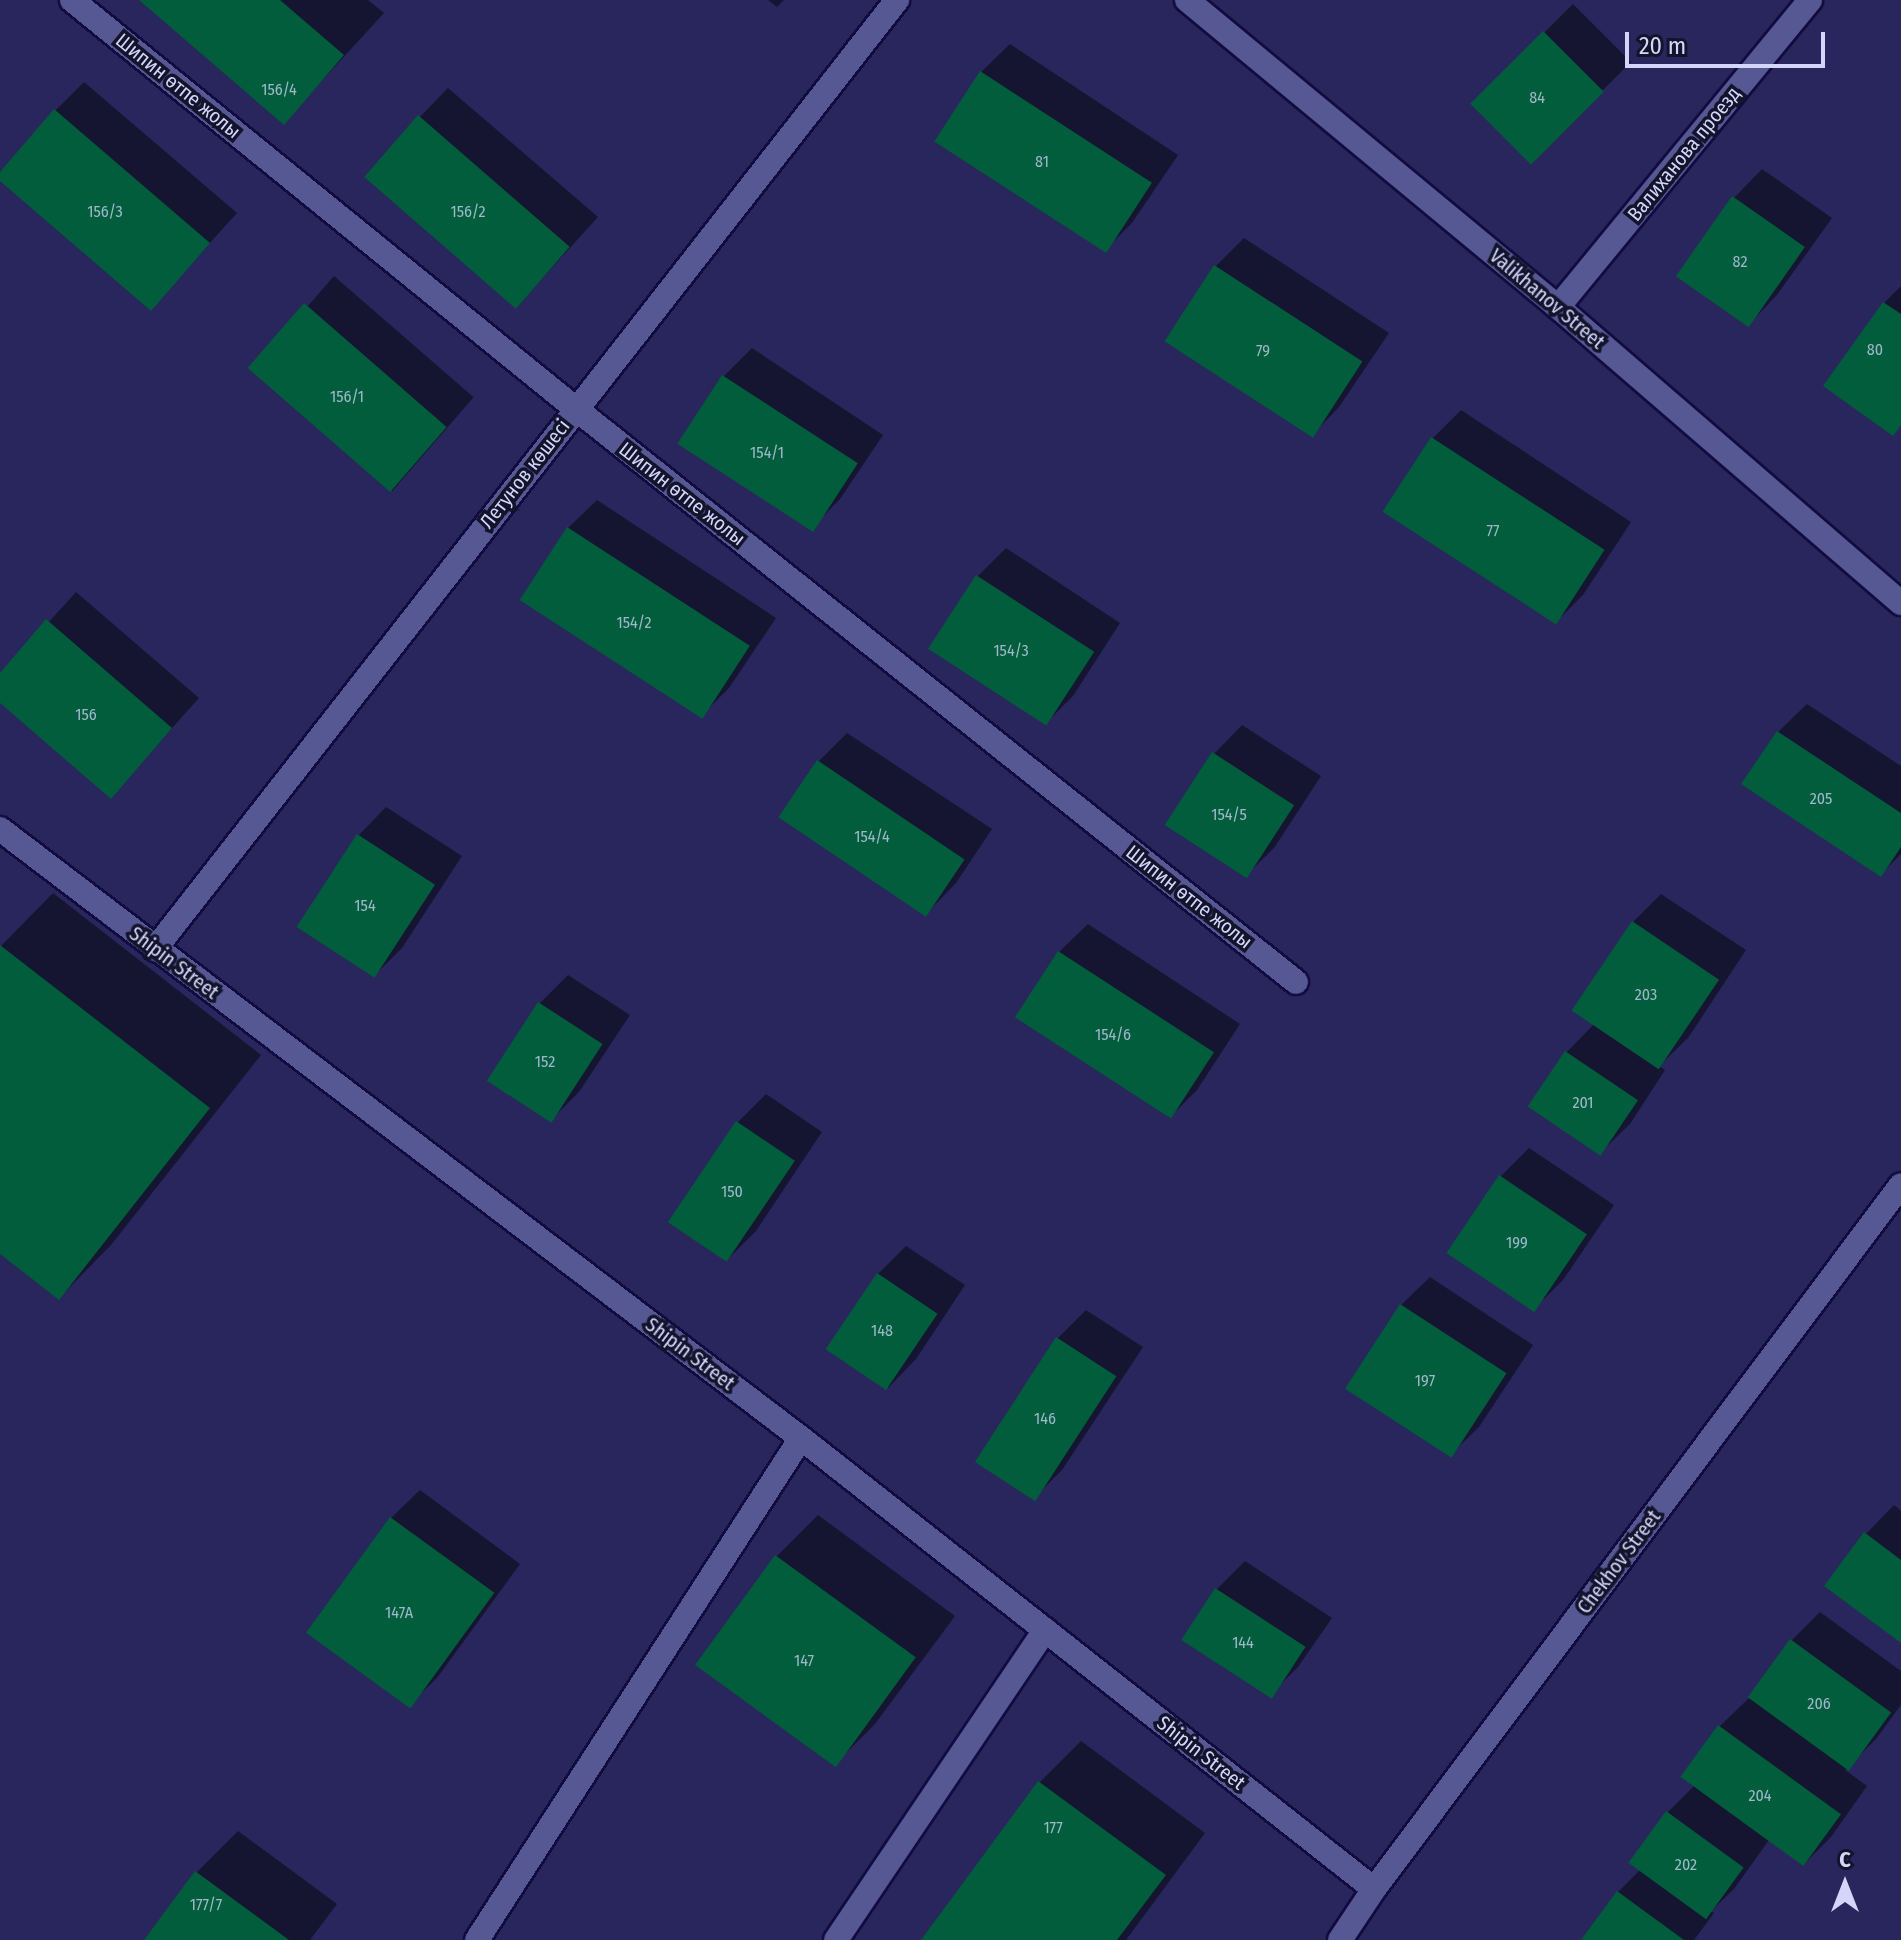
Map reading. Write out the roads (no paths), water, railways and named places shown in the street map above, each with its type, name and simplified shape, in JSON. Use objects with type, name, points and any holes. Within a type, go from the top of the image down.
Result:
[{"type":"street","name":"Шипин өтпе жолы","points":[[72,0],[576,409],[1296,982]]},
{"type":"street","name":"Летунов көшесі","points":[[155,949],[897,0]]},
{"type":"street","name":"Valikhanov Street","points":[[1187,0],[1558,307],[1901,603]]},
{"type":"street","name":"Валиханова проезд","points":[[1558,307],[1810,0]]},
{"type":"street","name":"Shipin Street","points":[[0,829],[801,1438],[1374,1889]]},
{"type":"street","name":"Chekhov Street","points":[[1340,1940],[1374,1889],[1901,1185]]},
{"type":"street","points":[[477,1940],[801,1438]]},
{"type":"street","points":[[836,1940],[1045,1630]]}]
